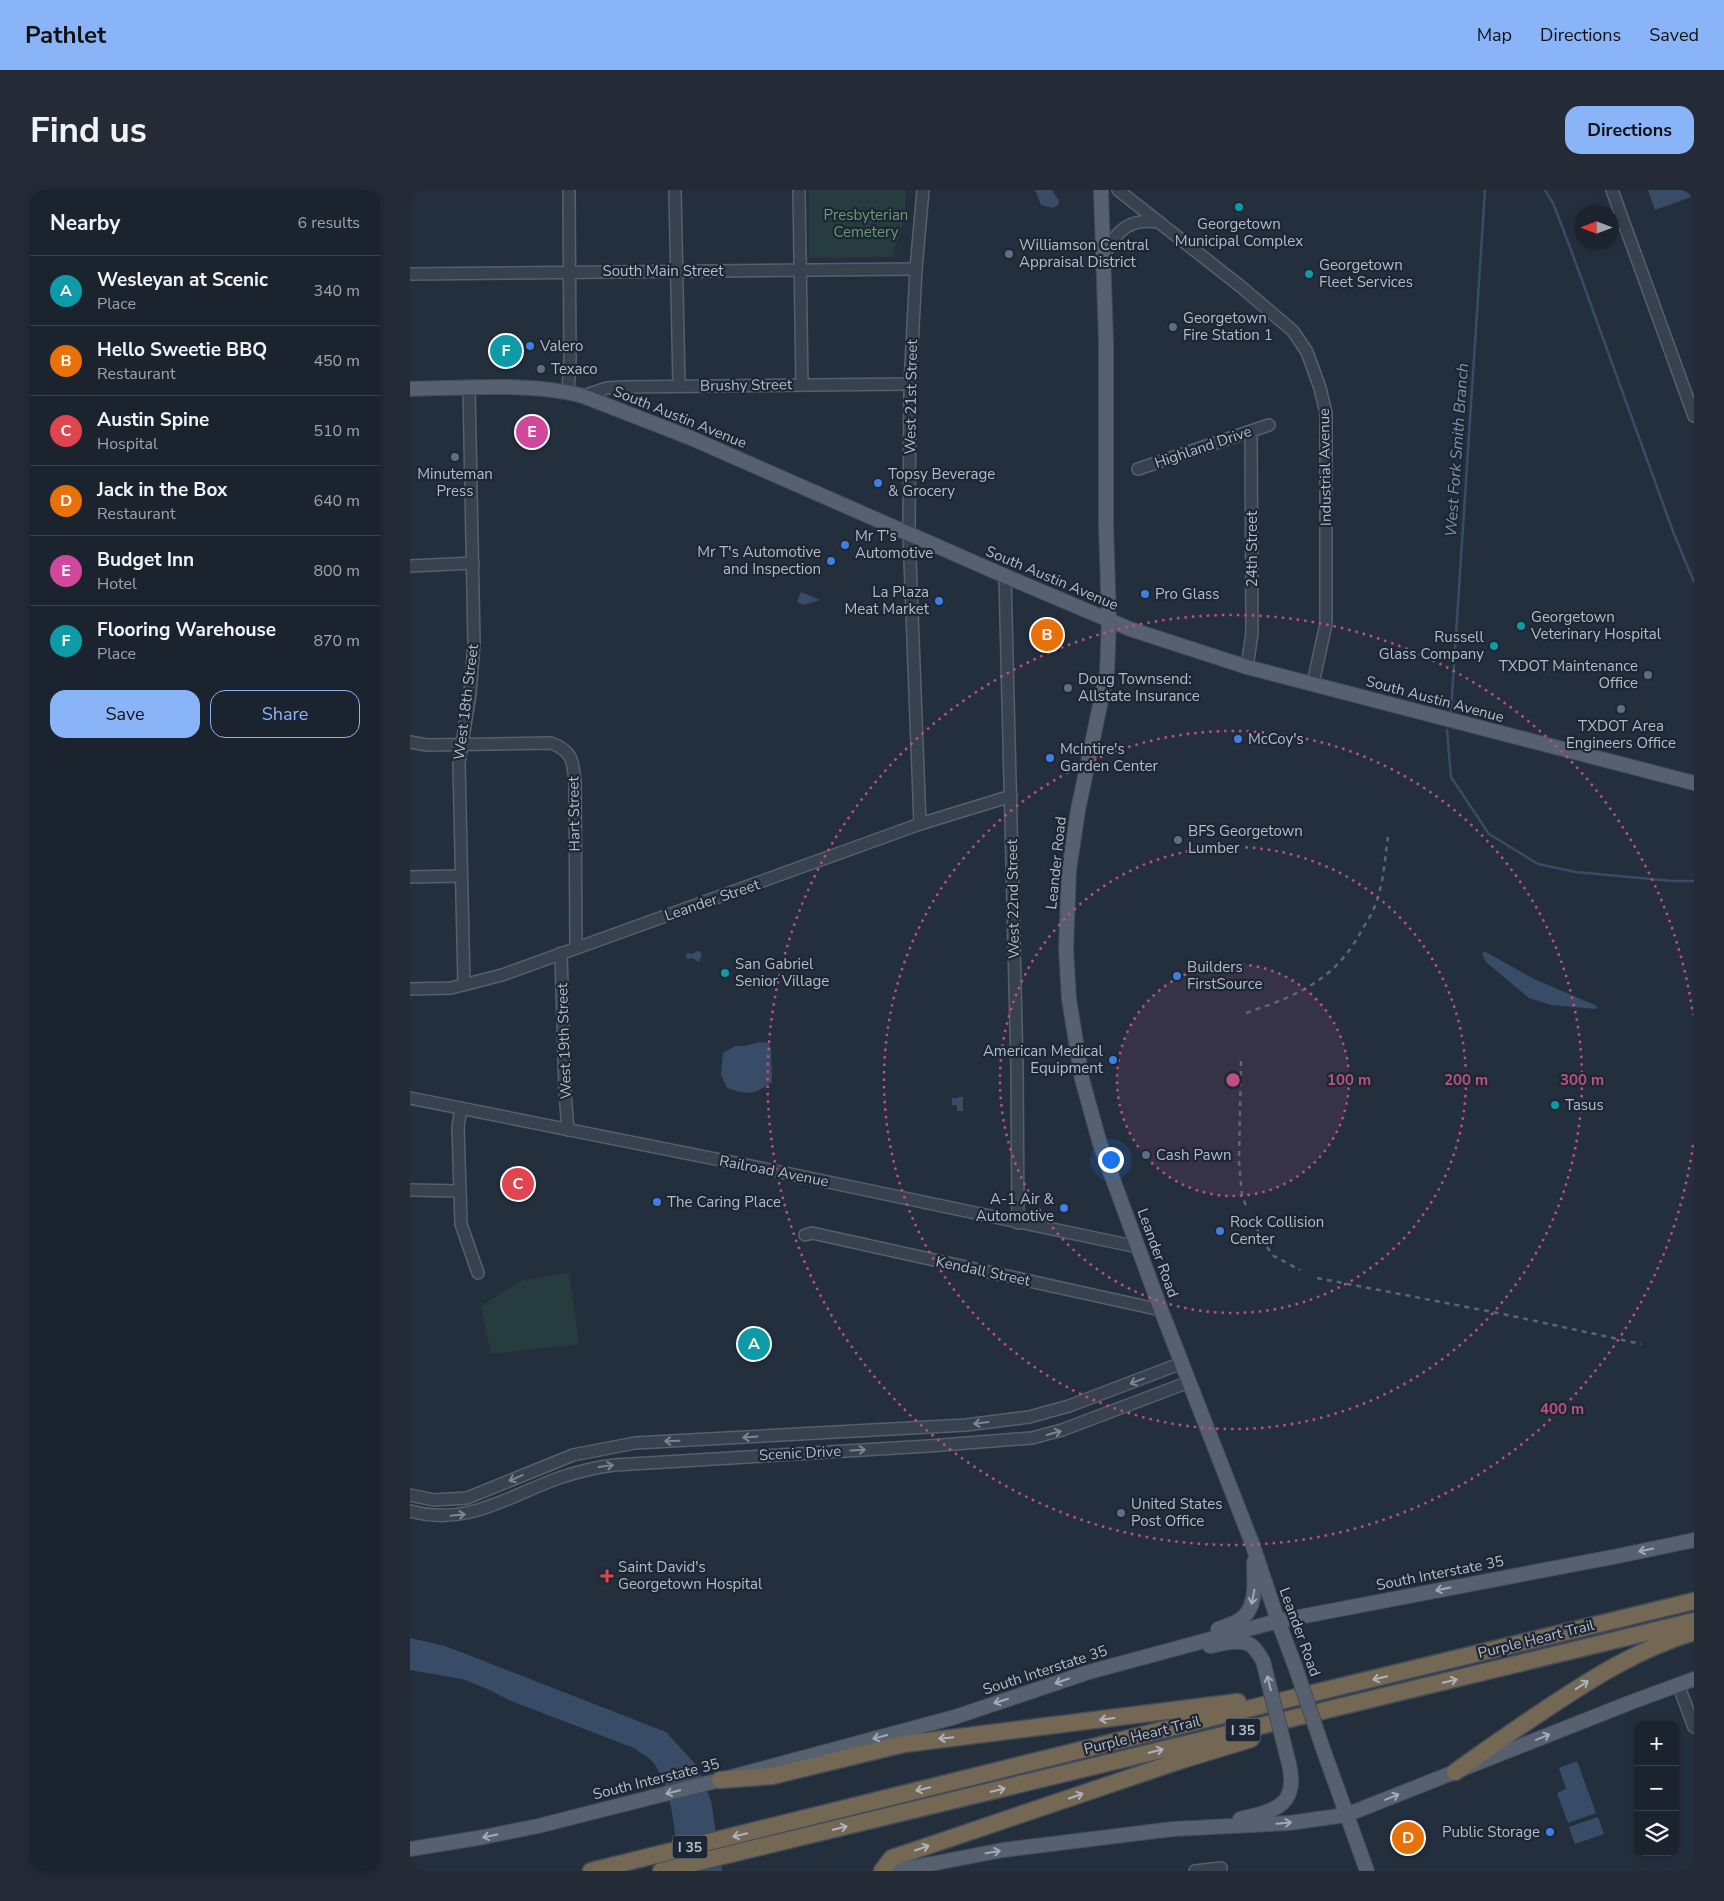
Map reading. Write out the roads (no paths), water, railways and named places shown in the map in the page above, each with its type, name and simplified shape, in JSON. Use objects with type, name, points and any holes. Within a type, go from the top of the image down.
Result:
[{"type":"highway","points":[[1479,1654],[1561,1625],[1694,1591]]},
{"type":"highway","name":"Purple Heart Trail","points":[[592,1871],[1694,1601]]},
{"type":"highway","name":"Purple Heart Trail","points":[[661,1871],[1694,1621]]},
{"type":"highway","points":[[1455,1772],[1489,1747],[1609,1668],[1646,1650],[1694,1632]]},
{"type":"highway","points":[[882,1871],[892,1858],[1191,1757],[1297,1725],[1342,1715],[1426,1686]]},
{"type":"highway","points":[[720,1780],[772,1776],[874,1750],[940,1739],[1242,1701],[1259,1707]]},
{"type":"main road","name":"Leander Road","points":[[1101,190],[1106,342],[1106,526],[1109,620],[1107,672],[1072,842],[1067,902],[1066,948],[1071,1008],[1087,1100],[1100,1144],[1254,1549],[1367,1871]]},
{"type":"main road","name":"South Austin Avenue","points":[[410,389],[523,389],[568,392],[584,396],[691,438],[1130,629],[1247,667],[1694,783]]},
{"type":"main road","name":"South Interstate 35","points":[[410,1849],[484,1838],[538,1826],[720,1780],[954,1717],[1089,1672],[1278,1621],[1694,1540]]},
{"type":"main road","points":[[1159,1652],[1242,1619],[1251,1608],[1254,1591],[1254,1549]]},
{"type":"main road","points":[[1159,1652],[1237,1642],[1247,1643],[1253,1647],[1263,1660],[1289,1764],[1292,1785],[1285,1801],[1271,1812],[1200,1828]]},
{"type":"main road","points":[[894,1871],[1003,1850],[1173,1829],[1289,1823],[1346,1815],[1694,1679]]},
{"type":"street","points":[[568,392],[570,360],[569,190]]},
{"type":"street","points":[[675,190],[678,386]]},
{"type":"street","points":[[799,190],[802,384]]},
{"type":"street","name":"West 21st Street","points":[[920,824],[914,713],[909,534],[910,384],[916,269],[923,190]]},
{"type":"street","name":"Industrial Avenue","points":[[1118,190],[1231,278],[1293,331],[1307,352],[1320,388],[1326,413],[1326,624],[1312,683]]},
{"type":"street","points":[[1612,190],[1694,416]]},
{"type":"street","points":[[1104,255],[1113,238],[1130,224],[1148,221],[1159,222]]},
{"type":"street","name":"South Main Street","points":[[411,272],[916,269]]},
{"type":"street","name":"Brushy Street","points":[[584,396],[607,388],[910,384]]},
{"type":"street","name":"West 18th Street","points":[[464,985],[460,876],[459,763],[460,745],[473,668],[469,388]]},
{"type":"street","name":"Highland Drive","points":[[1138,469],[1268,425]]},
{"type":"street","name":"24th Street","points":[[1247,667],[1252,634],[1251,431]]},
{"type":"street","points":[[410,566],[473,563]]},
{"type":"street","name":"West 22nd Street","points":[[1006,576],[1017,1067],[1018,1223]]},
{"type":"street","name":"Hart Street","points":[[410,742],[428,745],[552,743],[569,754],[573,761],[575,782],[576,948]]},
{"type":"street","name":"Leander Street","points":[[410,989],[437,989],[464,985],[502,975],[920,824],[1011,796]]},
{"type":"street","points":[[410,877],[460,876]]},
{"type":"street","name":"West 19th Street","points":[[561,953],[568,1130]]},
{"type":"street","name":"Railroad Avenue","points":[[410,1098],[780,1172],[1138,1247]]},
{"type":"street","points":[[460,1108],[458,1126],[461,1224],[478,1273]]},
{"type":"street","points":[[410,1190],[460,1191]]},
{"type":"street","name":"Kendall Street","points":[[806,1235],[812,1233],[822,1235],[1162,1310]]},
{"type":"street","name":"Scenic Drive","points":[[410,1494],[434,1500],[468,1498],[573,1455],[635,1443],[943,1425],[1029,1417],[1069,1406],[1182,1363]]},
{"type":"street","name":"Scenic Drive","points":[[410,1511],[424,1515],[441,1516],[471,1513],[488,1508],[558,1478],[594,1467],[1032,1438],[1062,1430],[1189,1382]]},
{"type":"street","points":[[1029,1417],[1032,1438]]},
{"type":"street","points":[[943,1425],[944,1445]]},
{"type":"street","points":[[814,1433],[815,1452]]},
{"type":"street","points":[[721,1439],[722,1458]]},
{"type":"street","points":[[635,1443],[636,1463]]},
{"type":"street","points":[[573,1455],[577,1473]]},
{"type":"street","points":[[1678,1684],[1694,1727]]},
{"type":"street","points":[[1195,1871],[1221,1868]]},
{"type":"water","points":[[1035,190],[1052,190],[1059,201],[1058,205],[1053,208],[1041,205]]},
{"type":"water","points":[[1648,190],[1694,190],[1694,196],[1655,210]]},
{"type":"water","points":[[801,592],[820,600],[804,605],[797,602]]},
{"type":"water","points":[[697,951],[702,954],[699,962],[692,958],[687,959],[686,955],[688,953],[693,954]]},
{"type":"water","points":[[1484,951],[1534,979],[1597,1006],[1596,1009],[1551,1005],[1529,998],[1486,962],[1482,954]]},
{"type":"water","points":[[760,1042],[769,1043],[771,1049],[772,1082],[760,1089],[745,1093],[727,1088],[721,1075],[723,1053],[735,1046],[745,1046]]},
{"type":"water","points":[[963,1097],[963,1111],[957,1111],[957,1105],[952,1105],[952,1098]]},
{"type":"water","points":[[410,1638],[445,1646],[666,1732],[697,1766],[711,1801],[722,1871],[679,1871],[670,1802],[661,1776],[648,1757],[634,1748],[511,1701],[462,1679],[410,1670]]},
{"type":"water","points":[[1577,1761],[1596,1813],[1568,1823],[1557,1793],[1566,1789],[1559,1768]]},
{"type":"water","points":[[1598,1817],[1604,1834],[1575,1844],[1569,1827]]},
{"type":"waterway","name":"West Fork Smith Branch","points":[[1451,711],[1485,190]]},
{"type":"waterway","points":[[1545,190],[1553,203],[1571,250],[1674,534],[1694,582]]},
{"type":"waterway","name":"West Fork Smith Branch","points":[[1447,730],[1451,777],[1489,834],[1538,864],[1576,872],[1672,881],[1694,881]]},
{"type":"railway","points":[[1246,1013],[1299,992],[1328,973],[1341,961],[1370,917],[1375,905],[1382,882],[1388,837]]},
{"type":"railway","points":[[1241,1061],[1239,1161],[1242,1196],[1248,1210]]},
{"type":"railway","points":[[1252,1221],[1272,1255],[1300,1270]]},
{"type":"railway","points":[[1317,1278],[1503,1314],[1641,1344]]},
{"type":"place","name":"Georgetown Municipal Complex","points":[[1239,207]]},
{"type":"place","name":"Williamson Central Appraisal District","points":[[1009,254]]},
{"type":"place","name":"Georgetown Fleet Services","points":[[1309,274]]},
{"type":"place","name":"Georgetown Fire Station 1","points":[[1173,327]]},
{"type":"place","name":"Valero","points":[[530,346]]},
{"type":"place","name":"Flooring Warehouse","points":[[506,351]]},
{"type":"place","name":"Texaco","points":[[541,369]]},
{"type":"place","name":"Budget Inn","points":[[532,432]]},
{"type":"place","name":"Minuteman Press","points":[[455,457]]},
{"type":"place","name":"Topsy Beverage & Grocery","points":[[878,483]]},
{"type":"place","name":"Mr T's Automotive","points":[[845,545]]},
{"type":"place","name":"Mr T's Automotive and Inspection","points":[[831,561]]},
{"type":"place","name":"Pro Glass","points":[[1145,594]]},
{"type":"place","name":"La Plaza Meat Market","points":[[939,601]]},
{"type":"place","name":"Georgetown Veterinary Hospital","points":[[1521,626]]},
{"type":"place","name":"Hello Sweetie BBQ","points":[[1047,635]]},
{"type":"place","name":"Russell Glass Company","points":[[1494,646]]},
{"type":"place","name":"TXDOT Maintenance Office","points":[[1648,675]]},
{"type":"place","name":"Doug Townsend: Allstate Insurance","points":[[1068,688]]},
{"type":"place","name":"TXDOT Area Engineers Office","points":[[1621,709]]},
{"type":"place","name":"McCoy's","points":[[1238,739]]},
{"type":"place","name":"McIntire's Garden Center","points":[[1050,758]]},
{"type":"place","name":"BFS Georgetown Lumber","points":[[1178,840]]},
{"type":"place","name":"San Gabriel Senior Village","points":[[725,973]]},
{"type":"place","name":"Builders FirstSource","points":[[1177,976]]},
{"type":"place","name":"American Medical Equipment","points":[[1113,1060]]},
{"type":"place","name":"Tasus","points":[[1555,1105]]},
{"type":"place","name":"Cash Pawn","points":[[1146,1155]]},
{"type":"place","name":"Austin Spine","points":[[518,1184]]},
{"type":"place","name":"The Caring Place","points":[[657,1202]]},
{"type":"place","name":"A-1 Air & Automotive","points":[[1064,1208]]},
{"type":"place","name":"Rock Collision Center","points":[[1220,1231]]},
{"type":"place","name":"Wesleyan at Scenic","points":[[754,1344]]},
{"type":"place","name":"United States Post Office","points":[[1121,1513]]},
{"type":"place","name":"Saint David's Georgetown Hospital","points":[[607,1576]]},
{"type":"place","name":"Public Storage","points":[[1550,1832]]},
{"type":"place","name":"Jack in the Box","points":[[1408,1838]]},
{"type":"park label","name":"Presbyterian Cemetery","points":[[866,224]]}]
